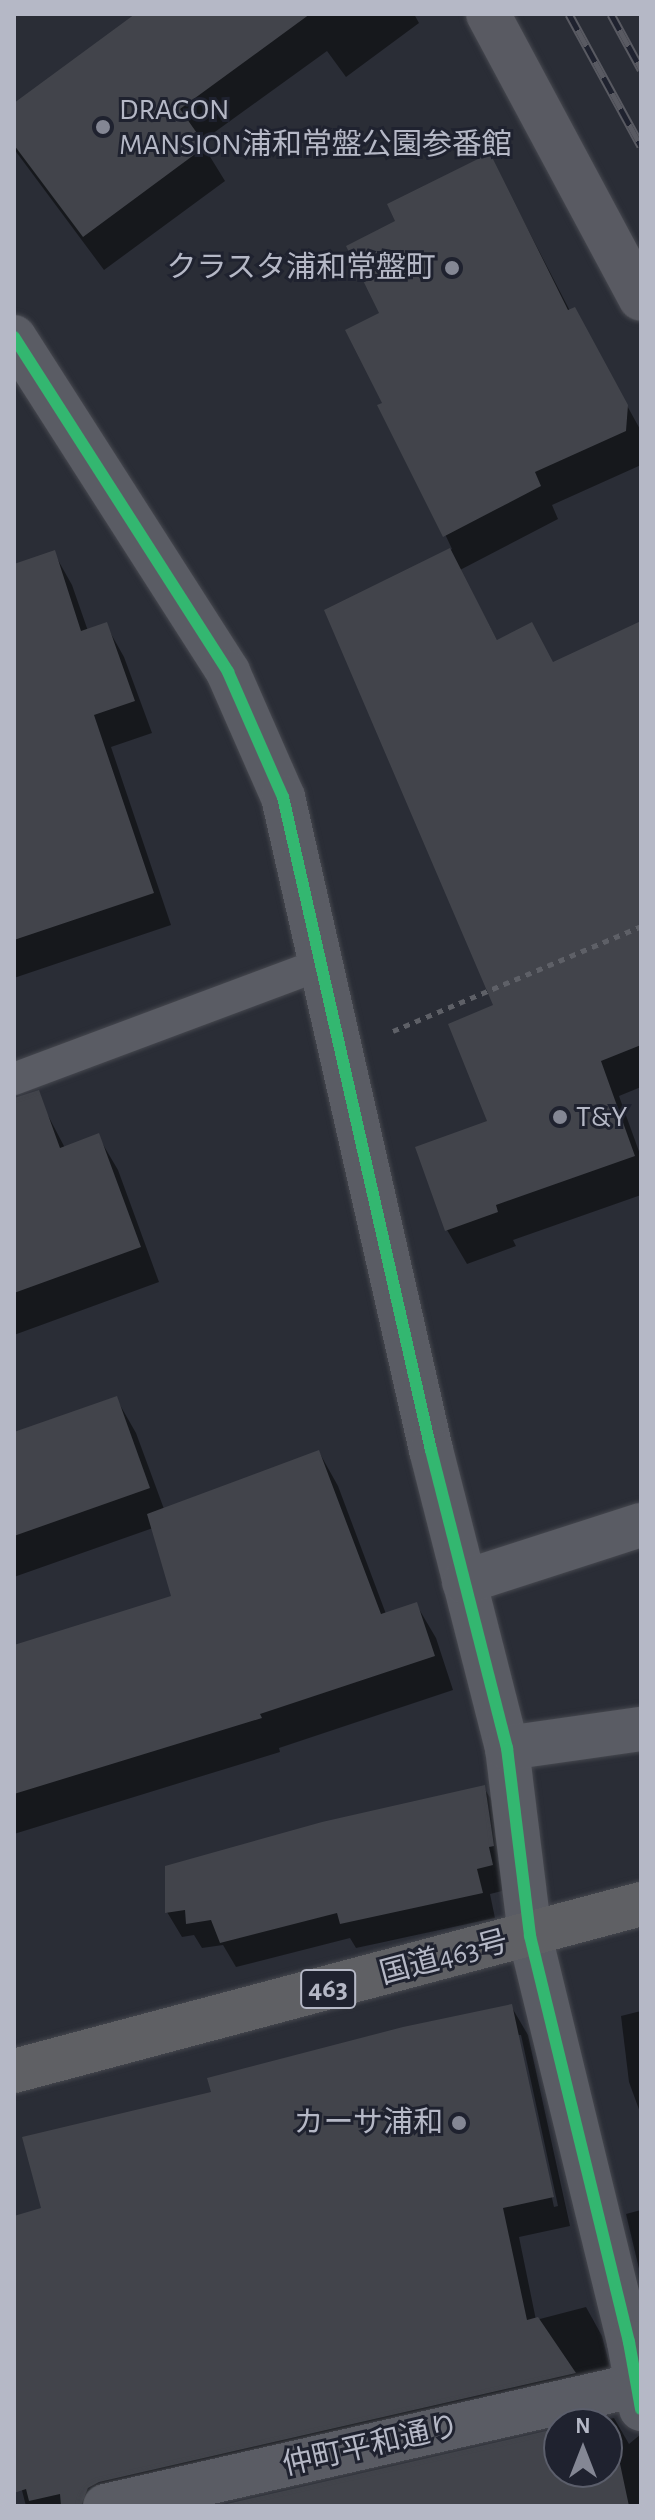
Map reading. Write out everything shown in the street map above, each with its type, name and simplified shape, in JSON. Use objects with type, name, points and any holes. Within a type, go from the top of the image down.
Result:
[{"type":"highway","name":"国道463号","points":[[14,2071],[641,1904]]},
{"type":"street","points":[[488,14],[641,299]]},
{"type":"street","points":[[14,337],[228,672],[283,797],[464,1582],[507,1748],[530,1936],[635,2341],[639,2397]]},
{"type":"street","points":[[464,1582],[641,1525]]},
{"type":"street","points":[[507,1748],[641,1729]]},
{"type":"street","name":"仲町平和通り","points":[[105,2506],[639,2397]]},
{"type":"lane","points":[[14,1079],[321,964]]},
{"type":"path","points":[[341,1053],[641,926]]},
{"type":"building","name":"DRAGON MANSION浦和常盤公園参番館","points":[[135,14],[310,14],[180,109],[206,146],[83,237],[14,145],[14,103]]},
{"type":"building","points":[[490,153],[568,310],[575,307],[628,405],[626,431],[535,472],[541,486],[443,537],[377,405],[382,403],[345,330],[379,313],[346,246],[395,221],[387,204]]},
{"type":"building","points":[[450,548],[497,640],[532,622],[553,662],[641,621],[641,1045],[601,1061],[635,1156],[496,1205],[498,1212],[445,1231],[415,1147],[487,1121],[448,1024],[493,1005],[324,610]]},
{"type":"building","points":[[55,550],[81,631],[107,622],[135,701],[94,715],[154,893],[14,940],[14,564]]},
{"type":"building","points":[[39,1090],[60,1148],[99,1133],[141,1247],[14,1293],[14,1098]]},
{"type":"building","points":[[117,1396],[150,1488],[14,1536],[14,1432]]},
{"type":"building","points":[[319,1450],[381,1614],[417,1602],[435,1656],[260,1714],[262,1718],[14,1794],[14,1645],[171,1596],[147,1514]]},
{"type":"building","points":[[485,1785],[494,1846],[489,1847],[493,1865],[477,1869],[483,1893],[340,1924],[337,1913],[220,1943],[211,1920],[186,1924],[185,1910],[165,1913],[165,1866],[322,1822]]},
{"type":"building","points":[[512,2004],[554,2197],[503,2208],[527,2320],[538,2317],[576,2373],[99,2482],[88,2488],[81,2506],[61,2506],[60,2494],[29,2501],[26,2489],[14,2493],[14,2216],[41,2208],[22,2137],[211,2092],[207,2078],[403,2027]]},
{"type":"building","points":[[543,2432],[543,2488],[623,2488],[623,2478],[629,2506],[218,2506]]},
{"type":"railway","points":[[569,14],[641,146]]},
{"type":"railway","points":[[611,14],[641,69]]},
{"type":"cycle path","points":[[14,337],[228,672],[283,797],[431,1450],[507,1748],[530,1936],[629,2342],[641,2409]]},
{"type":"place","name":"DRAGON MANSION浦和常盤公園参番館","points":[[103,127]]},
{"type":"place","name":"クラスタ浦和常盤町","points":[[452,268]]},
{"type":"place","name":"T&Y","points":[[560,1117]]},
{"type":"place","name":"カーサ浦和","points":[[459,2123]]}]
